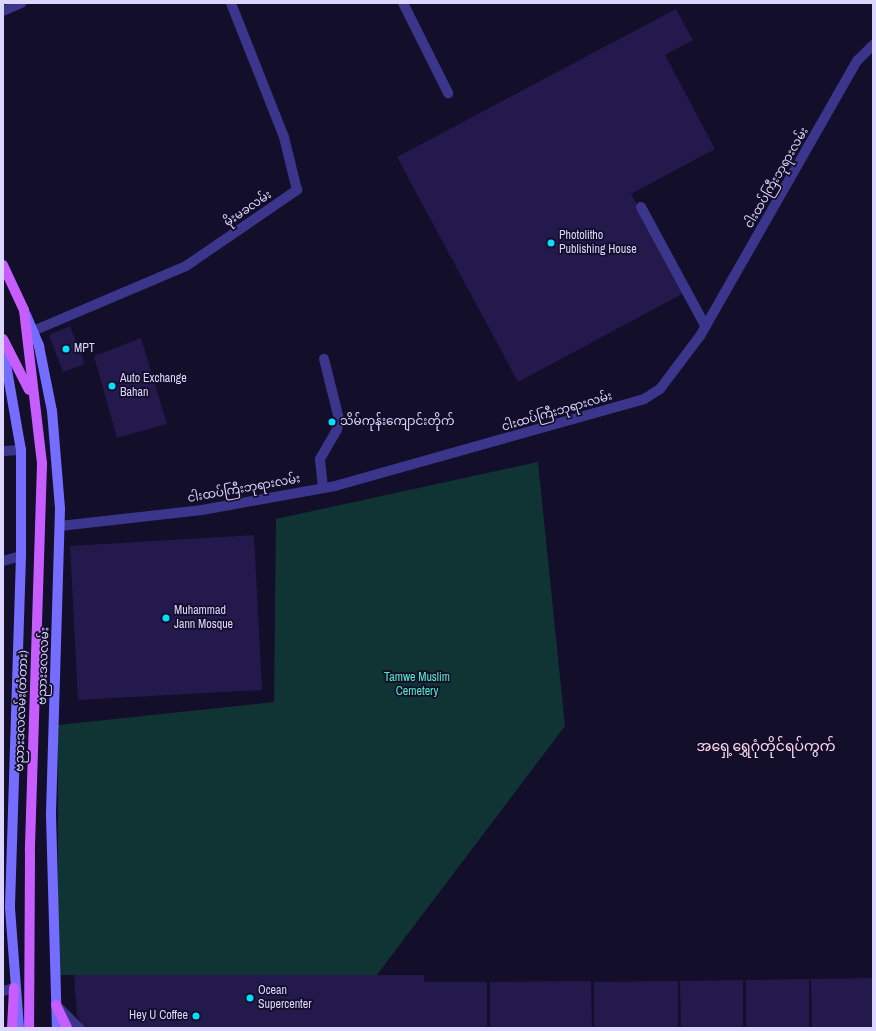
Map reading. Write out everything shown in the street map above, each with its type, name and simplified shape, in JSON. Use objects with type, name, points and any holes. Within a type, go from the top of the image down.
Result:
[{"type":"main road","name":"ဗညားဒလလမ်း","points":[[3,266],[39,346],[55,430],[60,526],[51,816],[57,1028]]},
{"type":"main road","name":"ဗညားဒလလမ်း","points":[[24,310],[32,396]]},
{"type":"main road","points":[[3,338],[32,396]]},
{"type":"main road","points":[[3,347],[21,450],[21,556],[10,900],[14,988],[19,1028]]},
{"type":"main road","name":"ဗညားဒလလမ်း(တံတား)","points":[[29,1028],[30,852],[43,511],[42,464],[32,396]]},
{"type":"main road","points":[[12,1028],[14,988]]},
{"type":"main road","points":[[56,1005],[67,1028]]},
{"type":"street","points":[[3,11],[21,3]]},
{"type":"street","name":"မိုးမခလမ်း","points":[[33,331],[186,266],[297,190],[284,137],[231,3]]},
{"type":"street","points":[[403,3],[448,93]]},
{"type":"street","name":"ငါးထပ်ကြီးဘုရားလမ်း","points":[[60,526],[202,510],[323,488],[644,399],[671,376],[706,326],[857,61],[873,45]]},
{"type":"street","points":[[641,207],[706,326]]},
{"type":"street","points":[[323,488],[320,459],[337,430],[339,419],[324,359]]},
{"type":"street","points":[[3,451],[21,450]]},
{"type":"street","points":[[3,561],[21,556]]},
{"type":"street","points":[[3,991],[14,988]]},
{"type":"street","points":[[56,1005],[79,1028]]},
{"type":"green space","name":"Tamwe Muslim Cemetery","points":[[538,462],[565,726],[376,976],[58,975],[58,725],[274,702],[276,519]]},
{"type":"building","name":"Photolitho Publishing House","points":[[676,9],[693,40],[665,55],[715,149],[631,194],[684,293],[518,382],[397,157]]},
{"type":"building","points":[[70,326],[85,364],[63,372],[49,335]]},
{"type":"building","points":[[141,338],[167,424],[117,438],[94,356]]},
{"type":"building","name":"Muhammad Jann Mosque","points":[[254,535],[262,690],[78,700],[70,546]]},
{"type":"building","name":"Ocean Supercenter","points":[[74,975],[424,975],[424,982],[487,982],[487,1028],[83,1028],[77,1015]]},
{"type":"building","points":[[873,978],[873,1028],[812,1028],[811,979]]},
{"type":"building","points":[[809,979],[809,1028],[746,1028],[746,980]]},
{"type":"building","points":[[743,980],[743,1028],[681,1028],[680,981]]},
{"type":"building","points":[[591,981],[592,1028],[490,1028],[490,982]]},
{"type":"building","points":[[678,981],[678,1028],[594,1028],[594,982]]},
{"type":"place","name":"Photolitho Publishing House","points":[[551,243]]},
{"type":"place","name":"MPT","points":[[66,349]]},
{"type":"place","name":"Auto Exchange Bahan","points":[[112,386]]},
{"type":"place","name":"သိမ်ကုန်းကျောင်းတိုက်","points":[[332,422]]},
{"type":"place","name":"Muhammad Jann Mosque","points":[[166,618]]},
{"type":"place","name":"Ocean Supercenter","points":[[250,998]]},
{"type":"place","name":"Hey U Coffee","points":[[196,1016]]},
{"type":"district","name":"အရှေ့ရွှေဂုံတိုင်ရပ်ကွက်","points":[[766,746]]}]
